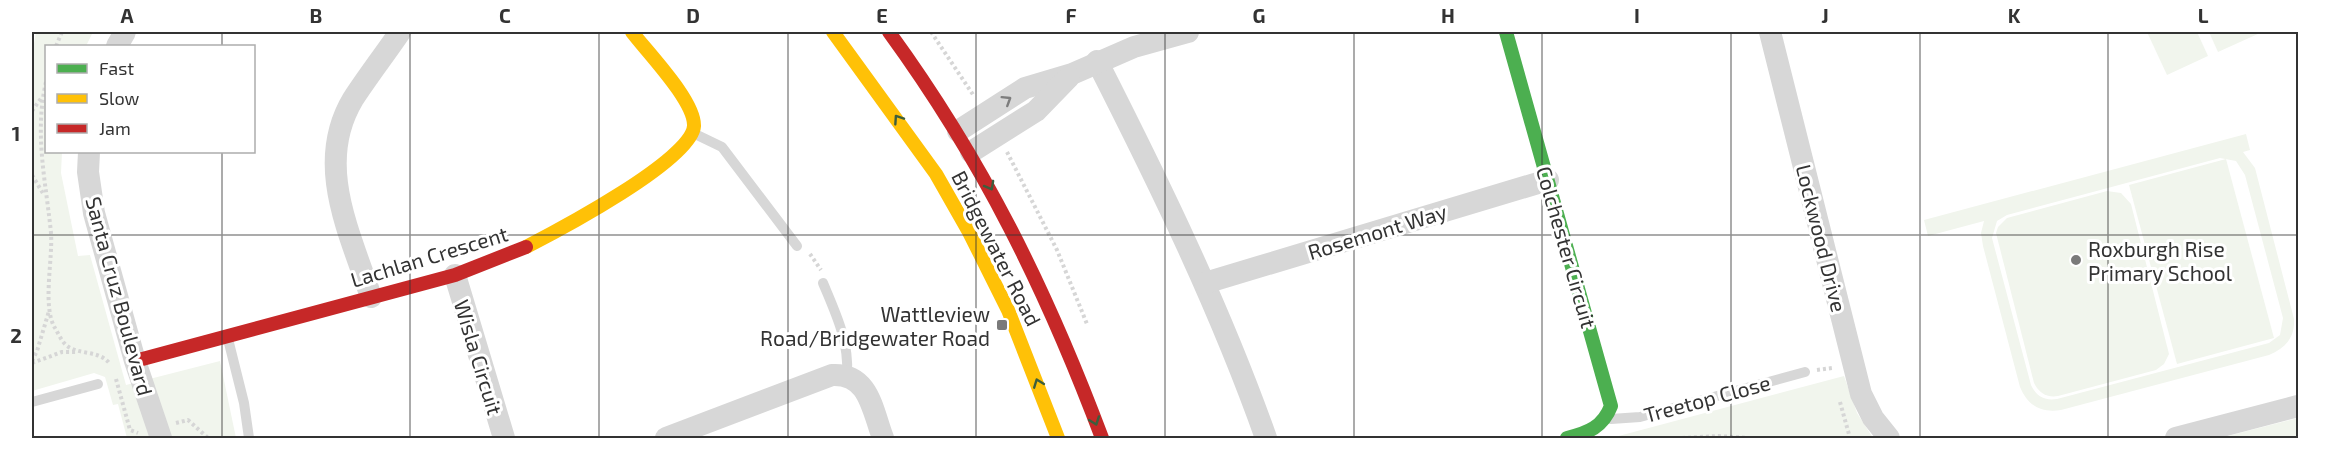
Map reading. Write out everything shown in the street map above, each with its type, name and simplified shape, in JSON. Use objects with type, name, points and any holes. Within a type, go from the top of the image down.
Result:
[{"type":"street","points":[[371,297],[336,192],[334,159],[340,129],[352,101],[400,32]]},
{"type":"street","points":[[632,32],[688,104],[693,118],[692,133]]},
{"type":"street","name":"Bridgewater Road","points":[[833,32],[880,93],[937,143],[952,164],[969,232],[1008,310],[1058,438]]},
{"type":"street","name":"Bridgewater Road","points":[[889,32],[937,143],[1026,252],[1072,356],[1102,438]]},
{"type":"street","points":[[937,143],[1025,88],[1072,74],[1097,61],[1134,47],[1188,32]]},
{"type":"street","name":"Colchester Circuit","points":[[1506,32],[1608,393],[1611,406],[1608,418]]},
{"type":"street","name":"Lockwood Drive","points":[[1770,32],[1862,394],[1873,418],[1889,438]]},
{"type":"street","points":[[1097,61],[1164,191],[1205,283],[1266,438]]},
{"type":"street","points":[[952,164],[1036,111],[1072,74]]},
{"type":"street","name":"Lachlan Crescent","points":[[135,362],[455,275],[520,250],[582,220],[680,149],[692,133]]},
{"type":"street","name":"Santa Cruz Boulevard","points":[[89,153],[88,172],[94,213],[135,362],[160,434]]},
{"type":"street","name":"Rosemont Way","points":[[1205,283],[1548,180]]},
{"type":"street","name":"Wisla Circuit","points":[[455,275],[504,438]]},
{"type":"street","points":[[666,438],[832,375],[847,374],[860,383],[868,397],[882,438]]},
{"type":"street","points":[[2176,438],[2298,406]]},
{"type":"street","points":[[1567,438],[1599,428],[1608,418]]},
{"type":"lane","points":[[692,133],[722,147],[797,246]]},
{"type":"lane","points":[[823,283],[842,328],[848,355],[847,374]]},
{"type":"lane","points":[[228,336],[242,393],[249,438]]},
{"type":"lane","name":"Treetop Close","points":[[1608,418],[1640,417],[1805,372]]},
{"type":"lane","points":[[32,402],[98,384]]},
{"type":"path","points":[[32,362],[40,344],[49,309],[51,233],[41,162],[45,88]]},
{"type":"path","points":[[32,111],[44,95]]},
{"type":"path","points":[[32,175],[45,198]]},
{"type":"path","points":[[797,246],[806,248],[824,274],[823,283]]},
{"type":"path","points":[[49,309],[53,325],[65,344],[79,352]]},
{"type":"path","points":[[32,362],[62,352],[93,354],[106,360],[113,369],[130,430],[139,434],[160,434],[188,420],[208,438]]},
{"type":"path","points":[[1682,438],[1718,436],[1749,438]]},
{"type":"shaded area","points":[[36,32],[93,32],[86,45],[45,45],[45,153],[62,153],[61,173],[78,256],[90,255],[126,385],[220,361],[236,438],[127,438],[118,404],[113,405],[105,377],[94,373],[32,391],[32,55]]},
{"type":"shaded area","points":[[2147,32],[2197,32],[2208,56],[2167,75]]},
{"type":"shaded area","points":[[2209,32],[2259,32],[2260,33],[2218,52]]},
{"type":"shaded area","points":[[2246,134],[2250,150],[2243,152],[2255,168],[2294,319],[2293,331],[2285,345],[2269,355],[2061,410],[2041,409],[2027,399],[2020,387],[1983,246],[1981,233],[1984,221],[1928,236],[1924,220]],"holes":[[[2220,158],[2236,161],[2245,175],[2283,318],[2280,335],[2269,343],[2057,399],[2048,399],[2038,395],[2031,385],[1992,238],[1997,221],[2007,215]]]},
{"type":"shaded area","points":[[2226,159],[2274,338],[2177,364],[2129,185]]},
{"type":"shaded area","points":[[2107,191],[2121,193],[2131,204],[2169,354],[2164,364],[2156,370],[2058,396],[2047,395],[2038,390],[2034,383],[1996,233],[1998,227],[2007,218]]},
{"type":"shaded area","points":[[1844,376],[1857,413],[1873,438],[1611,438]]},
{"type":"shaded area","points":[[2298,418],[2298,438],[2220,438]]},
{"type":"traffic: fast","points":[[1506,32],[1611,406],[1604,419],[1594,428],[1567,438]]},
{"type":"traffic: slow","points":[[526,247],[592,211],[648,175],[671,157],[687,140],[694,126],[687,104],[679,91],[632,32]]},
{"type":"traffic: slow","points":[[833,32],[936,174],[969,232],[1008,310],[1058,438]]},
{"type":"traffic: jam","points":[[889,32],[954,129],[1010,228],[1058,330],[1102,438]]},
{"type":"traffic: jam","points":[[135,361],[455,275],[526,247]]},
{"type":"place","name":"Roxburgh Rise Primary School","points":[[2076,260]]},
{"type":"place","name":"Wattleview Road/Bridgewater Road","points":[[1002,325]]}]
